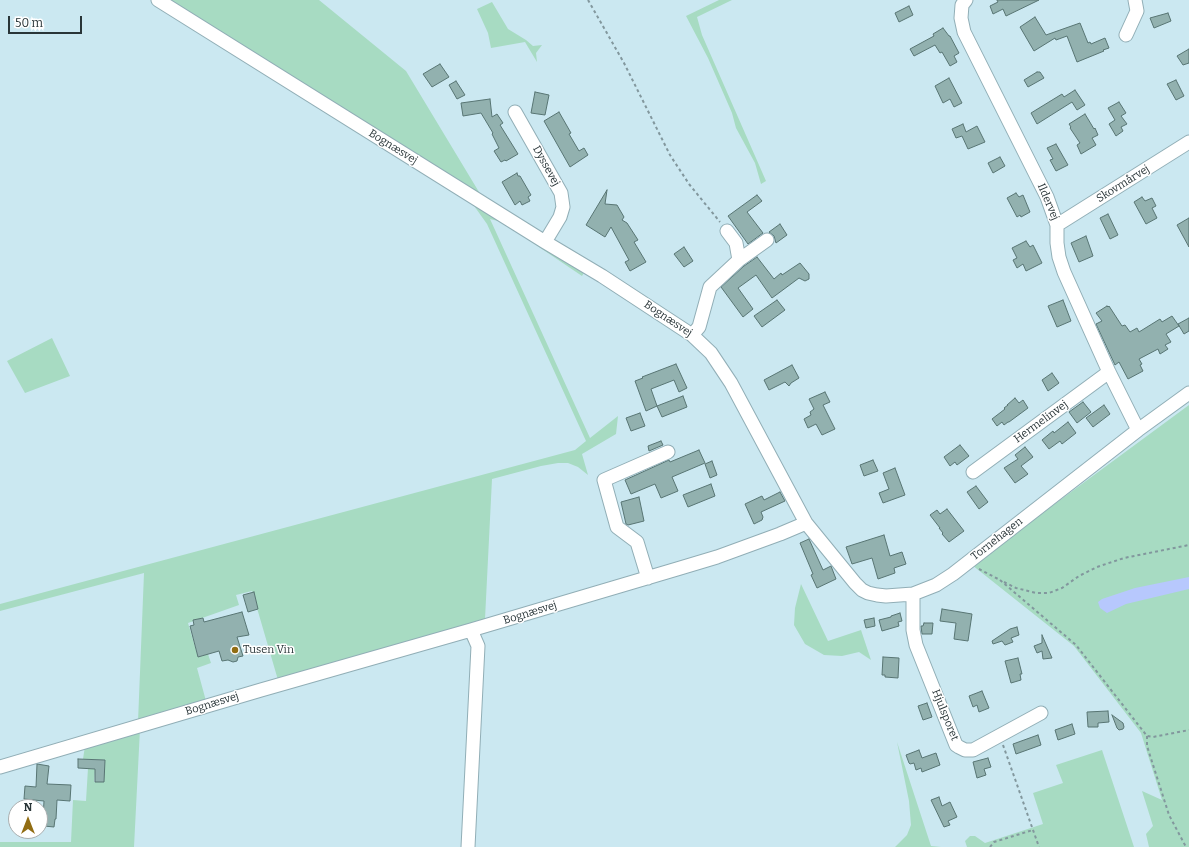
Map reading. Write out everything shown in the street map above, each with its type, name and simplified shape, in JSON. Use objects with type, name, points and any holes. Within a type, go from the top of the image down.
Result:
[{"type":"street","name":"Bognæsvej","points":[[0,767],[648,578],[717,557],[806,523],[731,383],[710,353],[692,335],[602,276],[544,242],[158,0]]},
{"type":"street","name":"Ildervej","points":[[966,0],[962,5],[961,18],[964,32],[1047,197],[1057,225],[1059,258],[1064,272],[1109,372],[1138,430]]},
{"type":"street","points":[[1126,35],[1138,11],[1135,0]]},
{"type":"street","name":"Dyssevej","points":[[516,112],[561,193],[563,207],[560,217],[544,242]]},
{"type":"street","name":"Skovmårvej","points":[[1057,225],[1189,142]]},
{"type":"street","points":[[727,231],[736,243],[739,260]]},
{"type":"street","points":[[692,335],[699,327],[710,287],[739,260],[767,240]]},
{"type":"street","name":"Hermelinvej","points":[[973,472],[1109,372]]},
{"type":"street","name":"Tornehagen","points":[[806,523],[862,590],[868,593],[886,596],[913,594],[936,585],[953,574],[1138,430],[1189,393]]},
{"type":"street","points":[[648,578],[637,542],[617,527],[604,480],[668,452]]},
{"type":"street","name":"Hjulsporet","points":[[913,594],[913,630],[916,645],[956,745],[965,750],[973,750],[1041,713]]},
{"type":"street","points":[[468,847],[478,646],[471,630]]},
{"type":"path","points":[[588,0],[624,63],[670,155],[689,184],[727,231]]},
{"type":"path","points":[[967,562],[1016,588],[1036,593],[1049,593],[1062,588],[1079,576],[1096,567],[1124,558],[1189,545]]},
{"type":"path","points":[[1000,580],[1076,645],[1147,736],[1147,746],[1170,815],[1186,847]]},
{"type":"path","points":[[1147,736],[1153,737],[1189,730]]},
{"type":"path","points":[[1000,736],[1039,847]]},
{"type":"path","points":[[990,847],[994,842],[1033,830]]},
{"type":"green space","points":[[168,0],[319,0],[406,71],[482,197]]},
{"type":"green space","points":[[719,0],[732,0],[697,17],[702,35],[766,181],[761,184],[755,163],[736,128],[732,113],[708,58],[686,16]]},
{"type":"green space","points":[[492,2],[508,29],[533,46],[542,45],[536,53],[537,62],[525,42],[491,48],[488,33],[477,9]]},
{"type":"green space","points":[[472,203],[585,271],[582,276],[502,222],[490,219],[590,438],[618,416],[616,434],[582,454],[588,475],[578,467],[568,463],[558,463],[492,479],[485,619],[278,680],[252,591],[236,595],[239,605],[188,623],[198,657],[208,654],[211,663],[197,668],[206,701],[138,722],[144,573],[0,611],[0,604],[575,450],[586,441],[487,224]]},
{"type":"green space","points":[[52,338],[70,376],[25,393],[7,361]]},
{"type":"green space","points":[[1189,405],[1189,847],[1149,847],[1146,834],[1153,826],[1142,791],[1162,800],[1141,733],[1074,646],[972,565]]},
{"type":"green space","points":[[801,584],[828,641],[861,630],[871,660],[859,652],[842,656],[824,655],[805,644],[794,625],[795,608]]},
{"type":"green space","points":[[140,729],[134,847],[0,847],[0,842],[71,842],[73,800],[86,801],[88,768],[95,769],[94,782],[103,782],[105,760],[83,759],[85,746]]},
{"type":"green space","points":[[897,742],[931,846],[941,847],[895,847],[907,835],[911,825],[909,801]]},
{"type":"green space","points":[[1102,750],[1134,847],[967,847],[965,841],[970,836],[975,836],[985,843],[1043,824],[1033,793],[1063,783],[1056,765]]},
{"type":"water","points":[[1189,577],[1189,589],[1126,604],[1107,613],[1100,608],[1098,602],[1102,599],[1135,588]]},
{"type":"building","points":[[997,0],[1039,0],[1006,16],[1003,9],[993,14],[990,6],[998,2]]},
{"type":"building","points":[[909,6],[913,15],[899,22],[895,13]]},
{"type":"building","points":[[1168,13],[1171,21],[1154,28],[1150,18]]},
{"type":"building","points":[[1035,17],[1046,35],[1080,23],[1088,43],[1090,42],[1091,44],[1105,38],[1109,48],[1077,62],[1067,36],[1056,40],[1055,38],[1034,51],[1020,27]]},
{"type":"building","points":[[943,28],[950,36],[959,53],[954,56],[957,62],[950,66],[942,52],[940,53],[935,45],[914,56],[910,49],[934,36],[933,34]]},
{"type":"building","points":[[1189,49],[1189,63],[1183,65],[1177,56]]},
{"type":"building","points":[[440,64],[449,77],[432,87],[423,74]]},
{"type":"building","points":[[1037,72],[1040,72],[1044,78],[1028,87],[1024,80]]},
{"type":"building","points":[[949,78],[962,103],[954,107],[950,99],[943,103],[935,86]]},
{"type":"building","points":[[1176,80],[1184,96],[1176,100],[1167,84]]},
{"type":"building","points":[[456,81],[465,95],[457,99],[449,85]]},
{"type":"building","points":[[1075,90],[1085,105],[1077,110],[1072,102],[1037,124],[1031,113],[1062,94],[1064,97]]},
{"type":"building","points":[[535,92],[549,95],[545,115],[531,113]]},
{"type":"building","points":[[490,99],[492,117],[497,114],[503,123],[500,125],[518,154],[506,161],[501,162],[494,151],[499,148],[492,134],[493,133],[481,113],[463,116],[461,103]]},
{"type":"building","points":[[1119,102],[1126,113],[1121,116],[1127,124],[1121,127],[1123,131],[1116,136],[1109,124],[1115,120],[1108,108]]},
{"type":"building","points":[[559,112],[579,151],[584,148],[588,155],[570,167],[544,121]]},
{"type":"building","points":[[1085,114],[1098,135],[1092,138],[1096,145],[1081,154],[1077,145],[1080,143],[1069,124]]},
{"type":"building","points":[[963,124],[966,132],[977,126],[985,142],[968,149],[962,136],[956,138],[952,129]]},
{"type":"building","points":[[1056,144],[1068,165],[1056,171],[1050,160],[1053,159],[1047,148]]},
{"type":"building","points":[[1000,157],[1005,166],[993,173],[988,163]]},
{"type":"building","points":[[517,173],[531,195],[528,197],[530,201],[522,205],[520,201],[515,205],[502,182]]},
{"type":"building","points":[[607,190],[605,204],[617,205],[624,217],[622,220],[627,223],[638,240],[634,242],[646,262],[630,271],[625,262],[629,260],[611,227],[605,237],[586,225]]},
{"type":"building","points":[[1016,193],[1019,197],[1023,195],[1030,212],[1021,217],[1020,215],[1017,217],[1007,198]]},
{"type":"building","points":[[757,195],[762,201],[747,212],[763,233],[748,244],[728,216]]},
{"type":"building","points":[[1142,197],[1145,201],[1152,198],[1156,206],[1152,208],[1157,218],[1146,224],[1134,202]]},
{"type":"building","points":[[1108,214],[1118,235],[1110,239],[1100,218]]},
{"type":"building","points":[[1189,218],[1189,247],[1177,225]]},
{"type":"building","points":[[780,224],[787,235],[776,243],[774,236],[769,232]]},
{"type":"building","points":[[1086,236],[1093,256],[1079,262],[1071,243]]},
{"type":"building","points":[[1026,241],[1030,247],[1033,245],[1042,263],[1026,271],[1023,264],[1017,268],[1013,260],[1017,258],[1012,248]]},
{"type":"building","points":[[684,247],[693,261],[684,267],[674,254]]},
{"type":"building","points":[[757,257],[774,279],[781,273],[782,275],[800,263],[809,274],[809,279],[805,281],[799,278],[772,298],[756,275],[738,288],[753,309],[743,317],[721,287],[744,266]]},
{"type":"building","points":[[777,300],[785,310],[762,327],[754,316]]},
{"type":"building","points":[[1063,300],[1071,321],[1057,327],[1048,306]]},
{"type":"building","points":[[1109,306],[1122,326],[1125,325],[1130,332],[1137,328],[1139,332],[1160,319],[1162,322],[1172,316],[1179,326],[1166,334],[1171,342],[1165,345],[1168,349],[1160,354],[1158,349],[1139,359],[1142,364],[1140,365],[1143,371],[1128,379],[1119,362],[1115,365],[1096,324],[1102,321],[1096,313]]},
{"type":"building","points":[[1189,318],[1189,331],[1184,334],[1178,324]]},
{"type":"building","points":[[676,364],[687,388],[679,392],[674,380],[651,389],[657,406],[646,411],[635,381]]},
{"type":"building","points":[[792,365],[799,378],[789,386],[785,382],[769,390],[764,380]]},
{"type":"building","points":[[1052,373],[1059,383],[1048,391],[1042,380]]},
{"type":"building","points":[[825,392],[830,402],[823,405],[835,429],[822,435],[816,424],[808,428],[804,419],[811,415],[810,412],[814,409],[809,399]]},
{"type":"building","points":[[683,396],[687,407],[662,417],[657,406]]},
{"type":"building","points":[[1015,398],[1019,403],[1023,400],[1028,408],[1004,425],[1002,422],[997,426],[992,419],[1005,409],[1004,408]]},
{"type":"building","points":[[1083,402],[1091,412],[1077,423],[1069,412]]},
{"type":"building","points":[[1104,405],[1110,414],[1093,427],[1086,418]]},
{"type":"building","points":[[640,413],[645,426],[631,431],[626,418]]},
{"type":"building","points":[[1068,422],[1076,433],[1062,444],[1060,441],[1049,449],[1042,440]]},
{"type":"building","points":[[661,441],[663,445],[649,451],[648,446]]},
{"type":"building","points":[[960,445],[969,456],[957,465],[955,462],[950,466],[944,457]]},
{"type":"building","points":[[1025,447],[1033,457],[1021,466],[1028,474],[1015,483],[1004,468],[1018,459],[1015,455]]},
{"type":"building","points":[[699,450],[705,463],[672,477],[678,491],[661,498],[655,484],[631,494],[625,480],[669,460],[670,462]]},
{"type":"building","points":[[873,460],[878,471],[864,476],[860,465]]},
{"type":"building","points":[[712,461],[717,475],[710,478],[705,464]]},
{"type":"building","points":[[895,468],[905,495],[883,503],[879,493],[889,489],[883,473]]},
{"type":"building","points":[[711,484],[715,496],[688,507],[683,495]]},
{"type":"building","points":[[976,486],[988,502],[979,509],[967,492]]},
{"type":"building","points":[[780,492],[785,501],[761,512],[763,517],[762,520],[754,524],[745,504],[762,496],[764,500]]},
{"type":"building","points":[[639,497],[644,521],[628,525],[626,524],[621,502]]},
{"type":"building","points":[[947,509],[964,531],[949,542],[930,515],[937,510],[940,514]]},
{"type":"building","points":[[884,535],[890,556],[902,552],[906,564],[894,568],[895,573],[878,579],[872,558],[852,564],[846,547]]},
{"type":"building","points":[[809,539],[823,570],[831,566],[836,579],[817,588],[811,575],[813,574],[800,543]]},
{"type":"building","points":[[254,592],[258,609],[248,612],[243,595]]},
{"type":"building","points":[[942,609],[972,614],[968,641],[954,639],[956,623],[940,621]]},
{"type":"building","points":[[242,612],[249,635],[237,637],[243,656],[238,657],[237,661],[233,662],[228,660],[222,661],[219,651],[198,657],[190,626],[194,625],[193,620],[203,618],[204,622]]},
{"type":"building","points":[[900,613],[902,621],[898,622],[899,626],[882,631],[879,620]]},
{"type":"building","points":[[874,618],[875,626],[866,628],[864,620]]},
{"type":"building","points":[[924,623],[933,623],[932,634],[922,634],[921,626],[923,626]]},
{"type":"building","points":[[1017,627],[1019,635],[1011,638],[1013,642],[1005,645],[1002,641],[993,644],[992,641],[1010,629]]},
{"type":"building","points":[[1042,635],[1052,658],[1043,659],[1042,651],[1037,653],[1034,646],[1042,643]]},
{"type":"building","points":[[883,657],[899,658],[898,678],[885,677],[885,675],[882,675]]},
{"type":"building","points":[[1018,658],[1022,674],[1020,674],[1021,680],[1011,683],[1005,661]]},
{"type":"building","points":[[982,691],[989,708],[979,712],[977,705],[973,707],[969,696]]},
{"type":"building","points":[[927,703],[932,717],[923,720],[918,706]]},
{"type":"building","points":[[1108,711],[1109,722],[1098,723],[1098,727],[1088,727],[1087,712]]},
{"type":"building","points":[[1112,715],[1123,723],[1123,729],[1119,730],[1117,728]]},
{"type":"building","points":[[1072,724],[1075,734],[1058,740],[1055,730]]},
{"type":"building","points":[[1038,735],[1041,745],[1016,754],[1013,744]]},
{"type":"building","points":[[919,750],[922,758],[936,753],[940,765],[922,772],[921,768],[916,770],[914,763],[909,763],[906,755]]},
{"type":"building","points":[[988,758],[991,767],[984,769],[986,775],[977,778],[973,762]]},
{"type":"building","points":[[78,759],[105,760],[104,782],[95,782],[95,769],[78,768]]},
{"type":"building","points":[[37,764],[49,766],[47,784],[71,785],[70,801],[57,800],[54,827],[48,826],[48,799],[24,799],[25,786],[36,787]]},
{"type":"building","points":[[939,797],[942,806],[950,802],[957,817],[948,821],[950,825],[944,827],[931,800]]},
{"type":"place","name":"Tusen Vin","points":[[235,650]]}]
